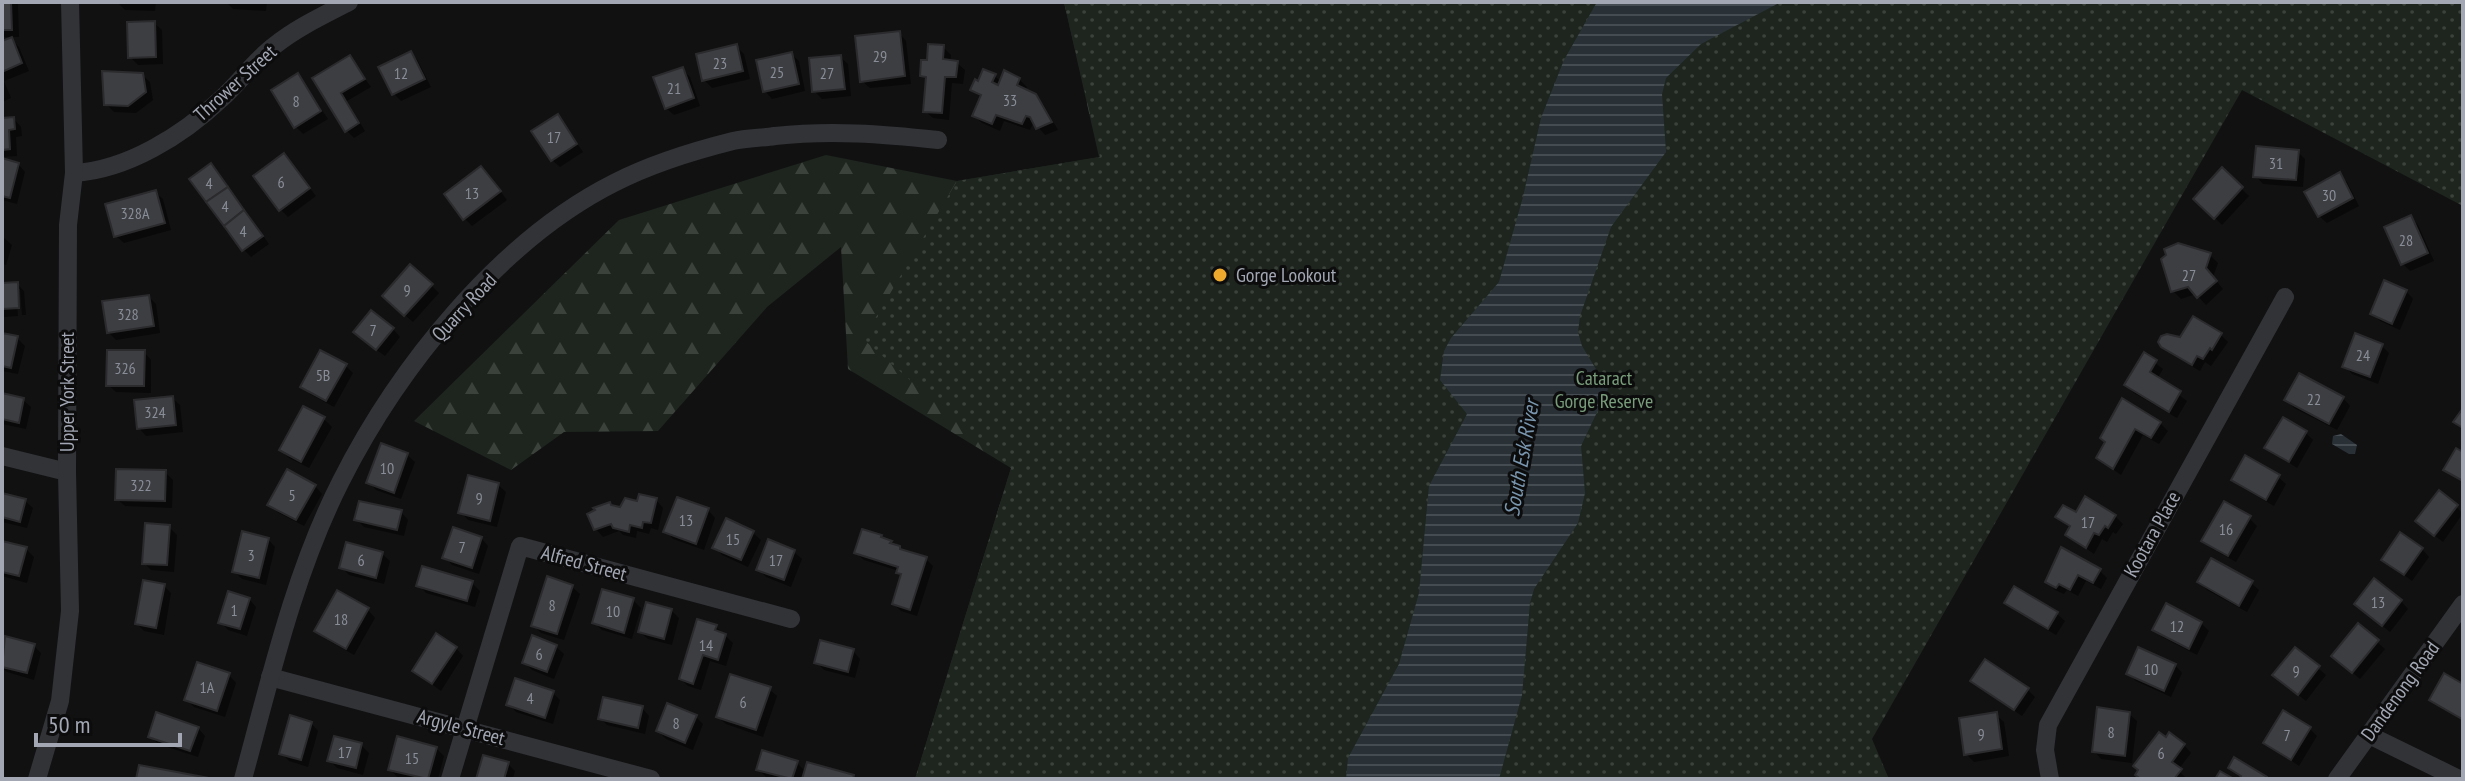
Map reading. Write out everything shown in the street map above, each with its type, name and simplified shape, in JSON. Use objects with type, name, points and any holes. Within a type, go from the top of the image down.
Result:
[{"type":"street","name":"Upper York Street","points":[[37,779],[60,701],[70,611],[68,225],[74,173],[70,2]]},
{"type":"street","name":"Thrower Street","points":[[74,173],[96,171],[119,163],[170,136],[220,100],[275,45],[349,2]]},
{"type":"street","name":"Quarry Road","points":[[243,779],[294,599],[340,482],[404,376],[455,312],[522,247],[559,217],[611,184],[651,166],[736,140],[820,132],[873,133],[938,140]]},
{"type":"street","name":"Kootara Place","points":[[2050,779],[2045,750],[2048,725],[2285,297]]},
{"type":"street","points":[[2,456],[67,472]]},
{"type":"street","name":"Alfred Street","points":[[450,779],[520,546],[791,619]]},
{"type":"street","name":"Dandenong Road","points":[[2337,779],[2463,604]]},
{"type":"street","name":"Argyle Street","points":[[270,677],[651,779]]},
{"type":"street","points":[[2369,735],[2459,779]]},
{"type":"green space","points":[[1064,2],[1554,2],[915,779],[1011,468],[848,369],[841,247],[767,307],[658,431],[564,432],[511,470],[414,421],[619,220],[826,155],[957,181],[1099,157]]},
{"type":"green space","name":"Cataract Gorge Reserve","points":[[1064,2],[2463,2],[2463,206],[2242,90],[1872,739],[1889,779],[915,779],[1011,468],[863,339],[957,181],[1100,157]]},
{"type":"water","name":"South Esk River","points":[[1597,2],[1781,2],[1701,44],[1666,78],[1662,94],[1666,152],[1611,227],[1580,316],[1578,332],[1582,346],[1608,389],[1581,446],[1585,493],[1578,523],[1534,589],[1530,603],[1522,695],[1499,779],[1346,779],[1348,758],[1399,664],[1419,593],[1429,486],[1467,414],[1440,380],[1444,351],[1451,338],[1499,282],[1541,118],[1564,60]]},
{"type":"water","points":[[2341,434],[2357,445],[2355,454],[2332,444],[2333,436]]},
{"type":"building","points":[[2,2],[11,2],[12,30],[2,30]]},
{"type":"building","points":[[155,21],[156,57],[128,58],[127,22]]},
{"type":"building","points":[[900,31],[905,76],[860,82],[855,36]]},
{"type":"building","points":[[12,37],[22,63],[2,72],[2,41]]},
{"type":"building","points":[[737,44],[743,71],[702,81],[696,54]]},
{"type":"building","points":[[928,44],[944,45],[943,59],[958,61],[956,77],[945,77],[942,113],[923,112],[926,77],[920,76],[921,60],[927,60]]},
{"type":"building","points":[[411,51],[425,79],[392,95],[378,67]]},
{"type":"building","points":[[792,52],[799,84],[763,92],[756,60]]},
{"type":"building","points":[[350,55],[365,79],[341,93],[359,123],[345,132],[312,78]]},
{"type":"building","points":[[841,55],[845,89],[812,92],[809,58]]},
{"type":"building","points":[[683,67],[694,98],[665,109],[653,77]]},
{"type":"building","points":[[983,69],[996,74],[992,82],[998,85],[1004,70],[1020,78],[1017,85],[1036,94],[1052,122],[1036,129],[1030,117],[1026,116],[1022,124],[996,115],[992,124],[972,116],[981,95],[970,90]]},
{"type":"building","points":[[102,71],[143,73],[146,92],[128,106],[104,105]]},
{"type":"building","points":[[298,73],[321,111],[294,128],[271,90]]},
{"type":"building","points":[[558,114],[577,144],[551,161],[531,131]]},
{"type":"building","points":[[14,117],[15,129],[9,130],[10,149],[2,150],[2,118]]},
{"type":"building","points":[[2256,146],[2299,150],[2296,180],[2253,177]]},
{"type":"building","points":[[284,153],[310,188],[279,211],[253,176]]},
{"type":"building","points":[[2,158],[19,163],[10,198],[2,196]]},
{"type":"building","points":[[211,163],[228,187],[206,202],[189,179]]},
{"type":"building","points":[[481,166],[501,191],[463,220],[444,194]]},
{"type":"building","points":[[2222,167],[2243,187],[2214,219],[2193,199]]},
{"type":"building","points":[[2340,172],[2353,198],[2318,217],[2304,192]]},
{"type":"building","points":[[228,187],[244,210],[224,226],[206,202]]},
{"type":"building","points":[[156,190],[165,223],[114,237],[105,204]]},
{"type":"building","points":[[244,210],[263,236],[242,251],[224,226]]},
{"type":"building","points":[[2411,215],[2428,253],[2401,265],[2384,227]]},
{"type":"building","points":[[2178,243],[2211,253],[2206,268],[2217,281],[2197,298],[2188,287],[2171,292],[2161,259],[2166,255],[2164,249]]},
{"type":"building","points":[[410,264],[433,284],[404,316],[382,296]]},
{"type":"building","points":[[2384,280],[2407,290],[2392,324],[2370,314]]},
{"type":"building","points":[[18,282],[19,308],[2,309],[2,283]]},
{"type":"building","points":[[149,295],[154,326],[107,333],[102,301]]},
{"type":"building","points":[[371,310],[394,328],[376,350],[353,332]]},
{"type":"building","points":[[2193,316],[2222,333],[2212,350],[2210,348],[2203,359],[2197,356],[2192,365],[2161,347],[2158,342],[2161,336],[2167,334],[2180,337]]},
{"type":"building","points":[[2,333],[18,336],[11,368],[2,366]]},
{"type":"building","points":[[2355,333],[2383,344],[2370,377],[2342,367]]},
{"type":"building","points":[[107,350],[145,350],[144,386],[106,386]]},
{"type":"building","points":[[320,350],[347,364],[326,401],[300,387]]},
{"type":"building","points":[[2144,352],[2157,360],[2150,372],[2181,391],[2169,412],[2124,385]]},
{"type":"building","points":[[2299,373],[2344,397],[2329,424],[2284,400]]},
{"type":"building","points":[[2,393],[24,398],[19,423],[2,419]]},
{"type":"building","points":[[173,396],[176,425],[137,429],[134,400]]},
{"type":"building","points":[[2122,398],[2161,422],[2151,438],[2135,429],[2113,469],[2096,458],[2105,442],[2100,438]]},
{"type":"building","points":[[303,406],[325,417],[301,462],[279,450]]},
{"type":"building","points":[[2463,408],[2463,428],[2453,422]]},
{"type":"building","points":[[2283,417],[2307,431],[2289,462],[2264,448]]},
{"type":"building","points":[[381,443],[408,453],[394,493],[366,483]]},
{"type":"building","points":[[2456,448],[2463,452],[2463,481],[2443,470]]},
{"type":"building","points":[[2245,455],[2280,475],[2266,500],[2231,480]]},
{"type":"building","points":[[116,469],[166,470],[165,501],[115,500]]},
{"type":"building","points":[[287,469],[316,485],[296,520],[267,505]]},
{"type":"building","points":[[468,475],[499,483],[490,521],[458,513]]},
{"type":"building","points":[[2439,490],[2458,505],[2434,536],[2415,521]]},
{"type":"building","points":[[2,493],[26,499],[20,522],[2,517]]},
{"type":"building","points":[[639,494],[657,498],[651,523],[643,522],[642,528],[630,525],[629,532],[613,528],[611,524],[594,530],[587,514],[595,510],[593,508],[610,502],[620,507],[625,498],[637,501]]},
{"type":"building","points":[[2085,496],[2116,515],[2108,528],[2105,526],[2099,535],[2094,533],[2086,548],[2065,535],[2070,526],[2055,517],[2063,505],[2076,512]]},
{"type":"building","points":[[677,497],[709,508],[696,544],[663,532]]},
{"type":"building","points":[[359,501],[402,510],[397,530],[354,520]]},
{"type":"building","points":[[2224,501],[2251,516],[2228,556],[2201,541]]},
{"type":"building","points":[[726,518],[754,531],[741,560],[712,548]]},
{"type":"building","points":[[145,523],[170,525],[167,565],[142,564]]},
{"type":"building","points":[[453,527],[482,537],[472,568],[442,558]]},
{"type":"building","points":[[862,529],[882,535],[900,549],[927,557],[910,610],[892,604],[901,574],[896,573],[898,567],[854,553]]},
{"type":"building","points":[[242,531],[269,538],[259,578],[232,572]]},
{"type":"building","points":[[2400,532],[2423,548],[2404,575],[2381,560]]},
{"type":"building","points":[[768,539],[795,550],[784,580],[756,570]]},
{"type":"building","points":[[2,541],[27,547],[19,576],[2,572]]},
{"type":"building","points":[[346,542],[383,552],[376,578],[339,568]]},
{"type":"building","points":[[2061,547],[2101,569],[2093,583],[2078,575],[2070,590],[2045,582]]},
{"type":"building","points":[[2211,558],[2253,581],[2239,606],[2197,582]]},
{"type":"building","points":[[422,566],[473,581],[467,601],[416,586]]},
{"type":"building","points":[[547,576],[573,585],[557,634],[531,626]]},
{"type":"building","points":[[2374,578],[2402,600],[2382,626],[2354,604]]},
{"type":"building","points":[[143,580],[165,584],[156,628],[135,624]]},
{"type":"building","points":[[2014,586],[2058,612],[2048,629],[2004,603]]},
{"type":"building","points":[[602,589],[634,598],[624,633],[592,623]]},
{"type":"building","points":[[337,590],[369,608],[346,649],[314,631]]},
{"type":"building","points":[[228,591],[250,598],[240,629],[218,623]]},
{"type":"building","points":[[646,602],[672,609],[664,639],[638,632]]},
{"type":"building","points":[[2166,603],[2202,622],[2189,649],[2152,630]]},
{"type":"building","points":[[697,619],[717,625],[715,630],[726,634],[718,660],[703,655],[693,684],[679,679]]},
{"type":"building","points":[[2358,623],[2379,640],[2352,673],[2331,656]]},
{"type":"building","points":[[436,633],[457,647],[432,684],[412,671]]},
{"type":"building","points":[[532,635],[557,645],[547,672],[522,663]]},
{"type":"building","points":[[5,636],[35,644],[27,673],[2,667]]},
{"type":"building","points":[[820,640],[854,649],[848,672],[814,663]]},
{"type":"building","points":[[2138,647],[2176,664],[2164,691],[2126,674]]},
{"type":"building","points":[[2295,647],[2320,666],[2298,695],[2272,675]]},
{"type":"building","points":[[1985,659],[2029,688],[2014,710],[1970,681]]},
{"type":"building","points":[[197,662],[230,673],[217,711],[184,700]]},
{"type":"building","points":[[2444,673],[2463,684],[2462,719],[2429,700]]},
{"type":"building","points":[[730,674],[771,687],[756,730],[716,717]]},
{"type":"building","points":[[515,678],[554,691],[545,718],[506,705]]},
{"type":"building","points":[[603,697],[643,706],[638,728],[598,719]]},
{"type":"building","points":[[667,703],[697,715],[685,743],[656,731]]},
{"type":"building","points":[[2097,707],[2130,712],[2125,756],[2092,752]]},
{"type":"building","points":[[2283,710],[2311,727],[2291,760],[2263,743]]},
{"type":"building","points":[[156,712],[199,727],[190,751],[148,737]]},
{"type":"building","points":[[1997,712],[2002,749],[1964,755],[1959,718]]},
{"type":"building","points":[[290,715],[312,722],[301,760],[279,754]]},
{"type":"building","points":[[2159,732],[2166,737],[2169,732],[2185,744],[2172,762],[2182,769],[2174,779],[2141,779],[2135,775],[2138,770],[2133,766]]},
{"type":"building","points":[[334,736],[362,743],[356,768],[327,761]]},
{"type":"building","points":[[397,736],[437,747],[428,779],[388,770]]},
{"type":"building","points":[[762,750],[798,761],[792,779],[756,770]]},
{"type":"building","points":[[483,755],[509,762],[504,779],[476,779]]},
{"type":"building","points":[[2234,757],[2266,779],[2239,779],[2241,776],[2228,768]]},
{"type":"building","points":[[807,762],[854,775],[853,779],[802,779]]},
{"type":"building","points":[[139,765],[209,778],[136,779]]},
{"type":"building","points":[[2220,771],[2234,779],[2215,779]]},
{"type":"place","name":"Gorge Lookout","points":[[1220,275]]}]
